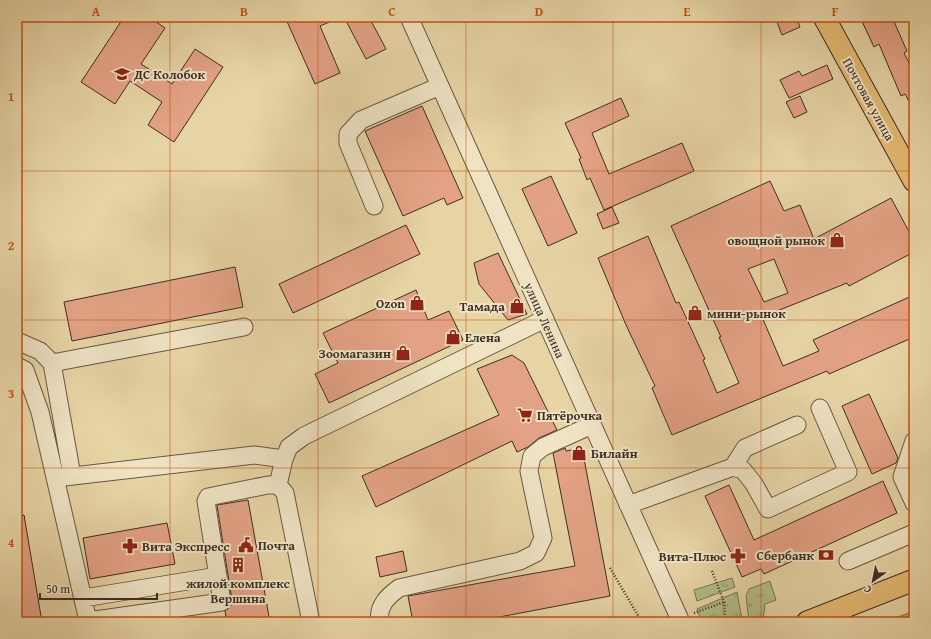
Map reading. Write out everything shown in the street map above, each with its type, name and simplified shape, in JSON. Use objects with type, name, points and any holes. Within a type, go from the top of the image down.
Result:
[{"type":"main road","name":"Почтовая улица","points":[[824,17],[914,181]]},
{"type":"main road","points":[[807,622],[914,580]]},
{"type":"street","name":"улица Ленина","points":[[409,17],[681,622]]},
{"type":"street","points":[[374,206],[348,143],[348,134],[361,120],[440,86]]},
{"type":"street","points":[[278,486],[284,459],[289,447],[304,436],[545,319]]},
{"type":"street","points":[[52,363],[244,328]]},
{"type":"street","points":[[17,341],[40,351],[52,363],[64,477],[88,622],[222,602],[206,501],[208,497],[268,485],[278,486],[285,493],[311,622]]},
{"type":"street","points":[[17,366],[26,370],[64,477]]},
{"type":"street","points":[[628,505],[733,467],[743,470],[754,484],[768,509],[848,472],[820,408]]},
{"type":"street","points":[[380,622],[379,616],[385,599],[399,588],[520,561],[536,553],[543,538],[529,471],[532,456],[543,447],[592,425]]},
{"type":"street","points":[[733,467],[745,448],[797,425]]},
{"type":"street","points":[[914,441],[902,477],[914,503]]},
{"type":"street","points":[[64,477],[254,455],[284,459]]},
{"type":"street","points":[[848,561],[914,534]]},
{"type":"street","points":[[84,598],[218,576]]},
{"type":"path","points":[[610,568],[642,622]]},
{"type":"path","points":[[712,572],[724,602],[725,622]]},
{"type":"green space","points":[[732,578],[735,587],[697,601],[694,590]]},
{"type":"green space","points":[[770,581],[776,600],[765,604],[763,620],[749,622],[746,596],[749,589]]},
{"type":"green space","points":[[737,592],[742,619],[737,622],[702,622],[697,609]]},
{"type":"green space","points":[[914,611],[914,622],[884,622]]},
{"type":"building","name":"ДС Колобок","points":[[124,17],[149,17],[165,28],[141,64],[172,84],[195,49],[223,67],[174,142],[148,125],[162,102],[130,81],[115,104],[81,82]]},
{"type":"building","points":[[285,17],[341,17],[320,26],[340,73],[315,84]]},
{"type":"building","points":[[344,17],[369,17],[386,49],[366,59]]},
{"type":"building","points":[[775,17],[796,17],[800,27],[782,35]]},
{"type":"building","points":[[860,17],[892,17],[907,51],[904,53],[914,73],[914,111],[905,94],[901,96],[879,44],[874,47]]},
{"type":"building","points":[[827,65],[833,79],[789,98],[780,80],[799,71],[802,76]]},
{"type":"building","points":[[800,96],[807,112],[794,118],[786,102]]},
{"type":"building","points":[[621,98],[629,116],[592,133],[609,174],[682,143],[694,171],[604,210],[590,178],[587,180],[579,159],[581,158],[565,123]]},
{"type":"building","points":[[422,106],[463,198],[447,205],[444,198],[403,216],[365,131]]},
{"type":"building","points":[[551,176],[577,233],[548,246],[522,189]]},
{"type":"building","name":"мини-рынок","points":[[770,181],[784,211],[800,205],[814,239],[891,198],[914,241],[914,252],[849,286],[847,283],[762,317],[783,366],[819,351],[813,340],[914,295],[914,337],[829,374],[827,371],[672,435],[652,388],[655,386],[626,325],[598,258],[648,236],[676,303],[679,302],[705,359],[703,360],[717,393],[739,383],[719,337],[721,337],[671,226]],"holes":[[[774,259],[788,293],[764,302],[748,269]]]},
{"type":"building","points":[[612,207],[619,223],[603,229],[597,214]]},
{"type":"building","points":[[406,225],[420,254],[293,313],[279,284]]},
{"type":"building","points":[[498,253],[527,314],[508,320],[479,284],[474,263]]},
{"type":"building","points":[[235,267],[243,307],[72,341],[64,302]]},
{"type":"building","points":[[416,290],[428,320],[449,311],[463,340],[329,403],[315,374],[338,363],[323,333]]},
{"type":"building","points":[[512,355],[524,363],[557,430],[539,438],[528,447],[517,452],[512,441],[376,507],[362,476],[499,415],[477,369]]},
{"type":"building","points":[[869,394],[898,458],[896,463],[872,474],[842,406]]},
{"type":"building","points":[[565,448],[566,451],[582,448],[610,596],[473,622],[413,622],[408,596],[575,566],[553,453]]},
{"type":"building","points":[[883,481],[897,513],[764,574],[761,569],[742,577],[705,496],[729,485],[754,540]]},
{"type":"building","name":"жилой комплекс Вершина","points":[[248,500],[270,622],[227,622],[225,611],[231,606],[232,600],[217,505]]},
{"type":"building","points":[[24,515],[42,622],[17,622],[17,516]]},
{"type":"building","points":[[167,523],[175,564],[90,579],[83,538]]},
{"type":"building","points":[[403,551],[407,571],[380,577],[376,557]]},
{"type":"place","name":"ДС Колобок","points":[[122,74]]},
{"type":"place","name":"овощной рынок","points":[[837,240]]},
{"type":"place","name":"Ozon","points":[[417,303]]},
{"type":"place","name":"Тамада","points":[[517,306]]},
{"type":"place","name":"мини-рынок","points":[[695,313]]},
{"type":"place","name":"Елена","points":[[453,337]]},
{"type":"place","name":"Зоомагазин","points":[[403,353]]},
{"type":"place","name":"Пятёрочка","points":[[525,415]]},
{"type":"place","name":"Билайн","points":[[579,453]]},
{"type":"place","name":"Почта","points":[[246,545]]},
{"type":"place","name":"Вита Экспресс","points":[[130,546]]},
{"type":"place","name":"Сбербанк","points":[[826,555]]},
{"type":"place","name":"Вита-Плюс","points":[[738,556]]},
{"type":"place","name":"жилой комплекс Вершина","points":[[238,565]]}]
